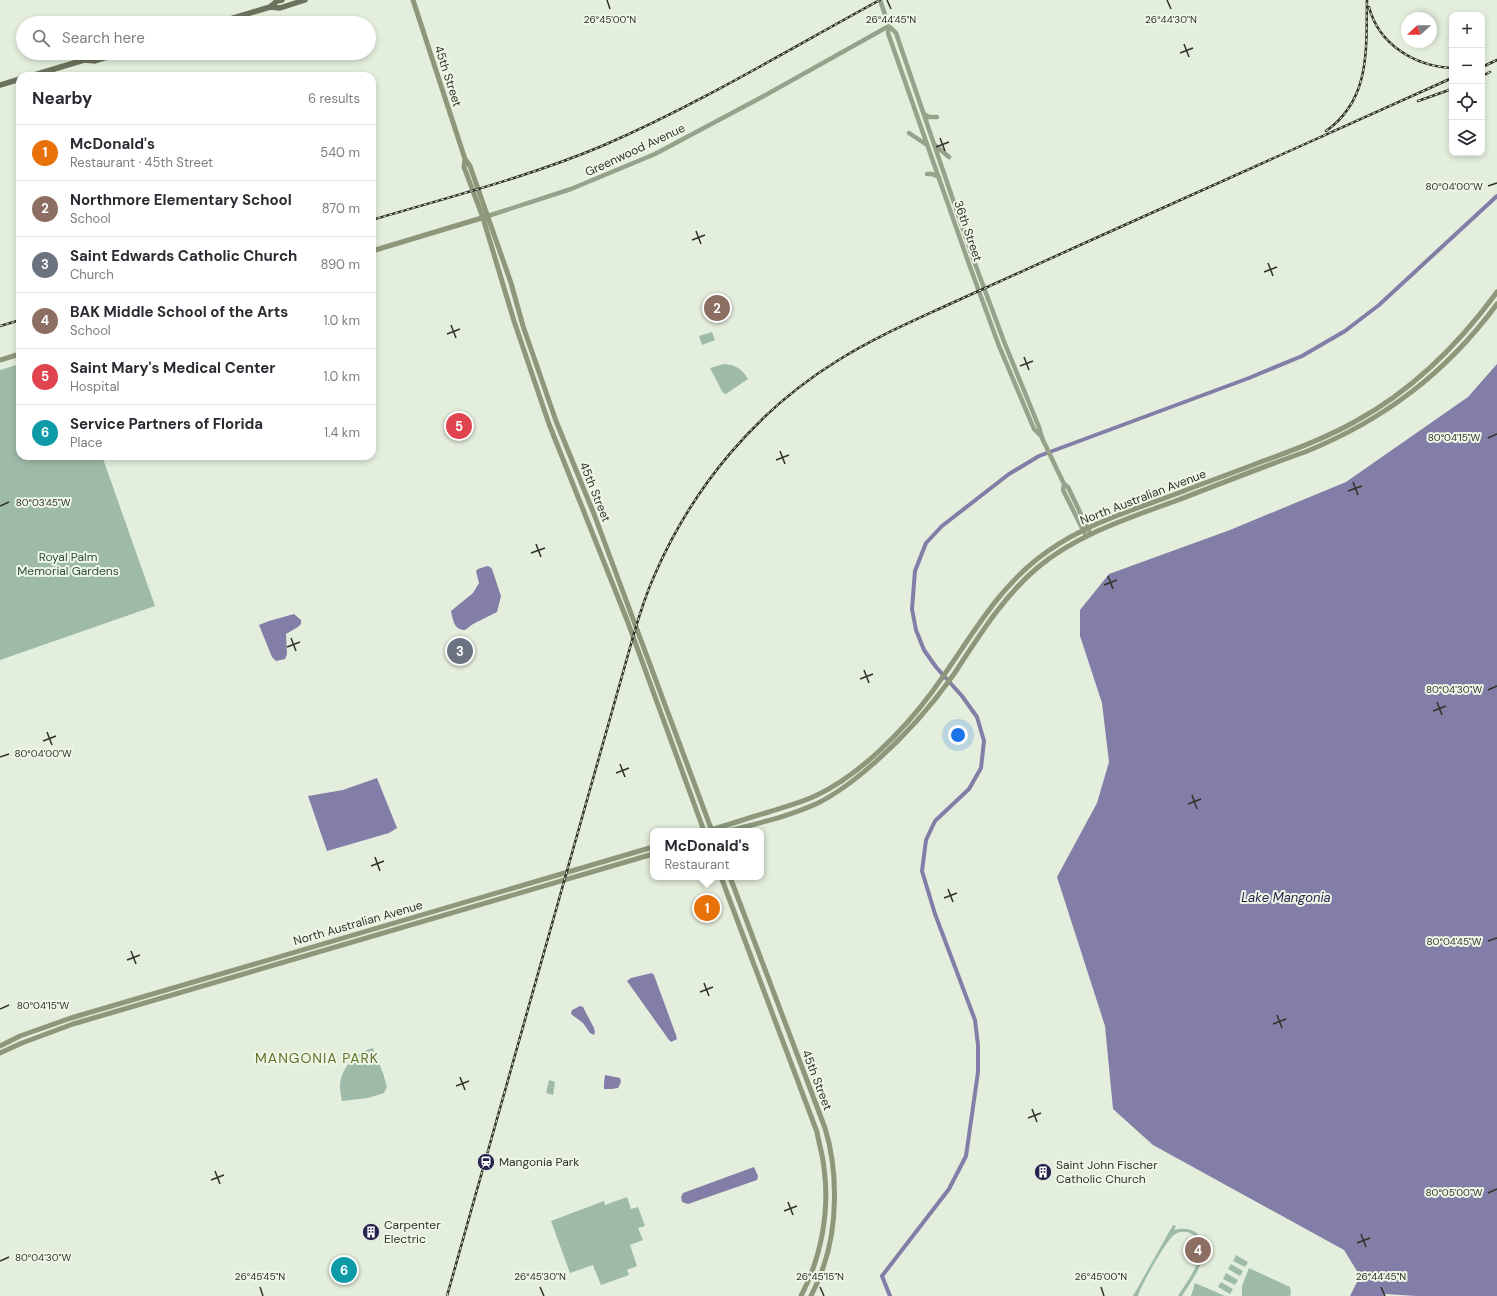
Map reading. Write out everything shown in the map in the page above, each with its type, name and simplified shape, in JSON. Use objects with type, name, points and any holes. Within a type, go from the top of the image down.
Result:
[{"type":"main road","points":[[240,16],[270,7],[282,0]]},
{"type":"main road","points":[[270,7],[280,8],[306,0]]},
{"type":"main road","name":"45th Street","points":[[413,0],[465,159],[470,166],[485,217],[503,289],[549,424],[626,620],[703,828]]},
{"type":"main road","points":[[44,72],[84,60],[98,60]]},
{"type":"main road","points":[[0,85],[16,80]]},
{"type":"main road","name":"45th Street","points":[[485,217],[511,283],[523,326],[556,421],[594,514],[710,828]]},
{"type":"main road","name":"Greenwood Avenue","points":[[376,250],[485,217]]},
{"type":"main road","name":"North Australian Avenue","points":[[720,828],[808,799],[847,778],[886,743],[914,714],[939,682],[987,612],[1010,584],[1044,554],[1085,529],[1303,446],[1328,436],[1356,421],[1400,393],[1438,361],[1480,315],[1497,292]]},
{"type":"main road","name":"North Australian Avenue","points":[[740,828],[796,812],[817,804],[857,778],[914,725],[944,687],[992,616],[1016,588],[1050,558],[1106,526],[1305,452],[1362,425],[1396,404],[1431,376],[1461,347],[1497,304]]},
{"type":"main road","points":[[0,360],[16,355]]},
{"type":"main road","name":"North Australian Avenue","points":[[69,1022],[485,896],[650,848]]},
{"type":"main road","name":"North Australian Avenue","points":[[69,1022],[650,855]]},
{"type":"main road","name":"45th Street","points":[[722,880],[817,1132],[822,1155],[825,1182],[825,1209],[822,1234],[813,1268],[801,1296]]},
{"type":"main road","name":"45th Street","points":[[731,880],[825,1128],[831,1150],[834,1192],[832,1230],[824,1268],[811,1296]]},
{"type":"main road","points":[[485,896],[487,902]]},
{"type":"main road","points":[[0,1046],[20,1036],[69,1022]]},
{"type":"main road","points":[[0,1053],[69,1022]]},
{"type":"street","name":"36th Street","points":[[880,0],[889,26],[896,33],[974,261],[1042,438]]},
{"type":"street","name":"36th Street","points":[[889,26],[888,33],[980,294],[1009,371],[1034,429],[1046,445],[1064,484],[1063,490],[1088,535]]},
{"type":"street","name":"Greenwood Avenue","points":[[485,217],[572,189],[655,154],[889,26]]},
{"type":"street","points":[[924,114],[929,117],[937,117]]},
{"type":"street","points":[[909,133],[927,145]]},
{"type":"street","points":[[935,145],[949,157]]},
{"type":"street","points":[[927,174],[932,174],[939,177]]},
{"type":"green space","points":[[712,332],[715,340],[702,345],[699,336]]},
{"type":"green space","points":[[724,364],[732,365],[738,368],[748,379],[726,394],[723,393],[710,368]]},
{"type":"green space","name":"Royal Palm Memorial Gardens","points":[[16,365],[16,460],[103,460],[155,606],[0,660],[0,370]]},
{"type":"green space","points":[[373,1048],[387,1087],[384,1093],[368,1098],[342,1101],[340,1086],[346,1067],[355,1057]]},
{"type":"green space","points":[[549,1080],[555,1082],[553,1095],[546,1093]]},
{"type":"green space","points":[[627,1197],[631,1209],[638,1207],[645,1226],[638,1228],[643,1240],[630,1245],[637,1266],[627,1270],[629,1275],[601,1285],[593,1265],[570,1273],[551,1221],[604,1201],[605,1205]]},
{"type":"green space","points":[[1173,1225],[1176,1226],[1174,1230],[1188,1229],[1195,1232],[1201,1238],[1204,1246],[1204,1255],[1197,1273],[1182,1296],[1178,1296],[1197,1264],[1201,1247],[1198,1239],[1192,1234],[1180,1232],[1171,1238],[1160,1254],[1143,1283],[1138,1296],[1133,1296]]},
{"type":"green space","points":[[1236,1255],[1248,1262],[1245,1267],[1233,1261]]},
{"type":"green space","points":[[1231,1264],[1243,1271],[1240,1276],[1228,1269]]},
{"type":"green space","points":[[1249,1268],[1290,1287],[1290,1296],[1242,1296],[1242,1286]]},
{"type":"green space","points":[[1226,1273],[1238,1280],[1235,1285],[1223,1279]]},
{"type":"green space","points":[[1221,1282],[1233,1289],[1230,1294],[1218,1287]]},
{"type":"green space","points":[[1195,1283],[1225,1296],[1191,1296]]},
{"type":"water","name":"Lake Mangonia","points":[[1497,364],[1497,1296],[1416,1296],[1385,1294],[1384,1296],[1350,1296],[1360,1276],[1344,1250],[1153,1145],[1113,1109],[1105,1026],[1057,877],[1097,803],[1109,762],[1102,703],[1080,636],[1080,610],[1109,574],[1230,530],[1346,482],[1468,397]]},
{"type":"water","points":[[487,566],[492,569],[501,596],[497,612],[473,624],[465,630],[461,630],[456,626],[452,618],[451,611],[473,593],[479,583],[476,571]]},
{"type":"water","points":[[294,614],[301,620],[301,624],[286,634],[287,654],[285,659],[276,661],[272,657],[259,625]]},
{"type":"water","points":[[377,778],[397,828],[389,833],[327,851],[308,796],[343,790]]},
{"type":"water","points":[[652,973],[676,1035],[677,1039],[671,1042],[627,981],[631,978]]},
{"type":"water","points":[[580,1006],[583,1007],[594,1028],[594,1035],[590,1033],[583,1023],[571,1014],[572,1010]]},
{"type":"water","points":[[605,1075],[620,1078],[621,1082],[618,1088],[604,1089]]},
{"type":"water","points":[[754,1167],[758,1176],[757,1180],[688,1204],[682,1202],[681,1197],[683,1193]]},
{"type":"waterway","points":[[890,1296],[882,1276],[949,1189],[966,1156],[978,1072],[978,1045],[975,1020],[935,914],[922,871],[926,840],[935,821],[969,789],[981,768],[984,741],[977,717],[962,696],[936,667],[924,650],[916,630],[912,609],[915,571],[926,543],[942,526],[1009,474],[1039,456],[1249,378],[1302,356],[1345,331],[1379,305],[1497,196]]},
{"type":"railway","points":[[376,219],[517,177],[602,146],[673,113],[880,0]]},
{"type":"railway","points":[[1326,131],[1341,118],[1351,104],[1358,88],[1363,72],[1365,55],[1367,0]]},
{"type":"railway","points":[[1369,7],[1381,32],[1400,51],[1425,63],[1449,68]]},
{"type":"railway","points":[[1485,66],[1497,60]]},
{"type":"railway","points":[[1485,74],[1490,72]]},
{"type":"railway","points":[[447,1296],[643,605],[670,542],[688,511],[730,454],[754,427],[807,381],[837,361],[879,337],[1449,79]]},
{"type":"railway","points":[[1418,101],[1449,90]]},
{"type":"railway","points":[[0,326],[16,321]]},
{"type":"place","name":"Northmore Elementary School","points":[[717,308]]},
{"type":"place","name":"Saint Mary's Medical Center","points":[[459,426]]},
{"type":"place","name":"Saint Edwards Catholic Church","points":[[460,651]]},
{"type":"place","name":"McDonald's","points":[[707,908]]},
{"type":"place","name":"Mangonia Park","points":[[486,1162]]},
{"type":"place","name":"Saint John Fischer Catholic Church","points":[[1043,1172]]},
{"type":"place","name":"Carpenter Electric","points":[[371,1232]]},
{"type":"place","name":"BAK Middle School of the Arts","points":[[1198,1250]]},
{"type":"place","name":"Service Partners of Florida","points":[[344,1270]]},
{"type":"district","name":"MANGONIA PARK","points":[[317,1058]]}]
